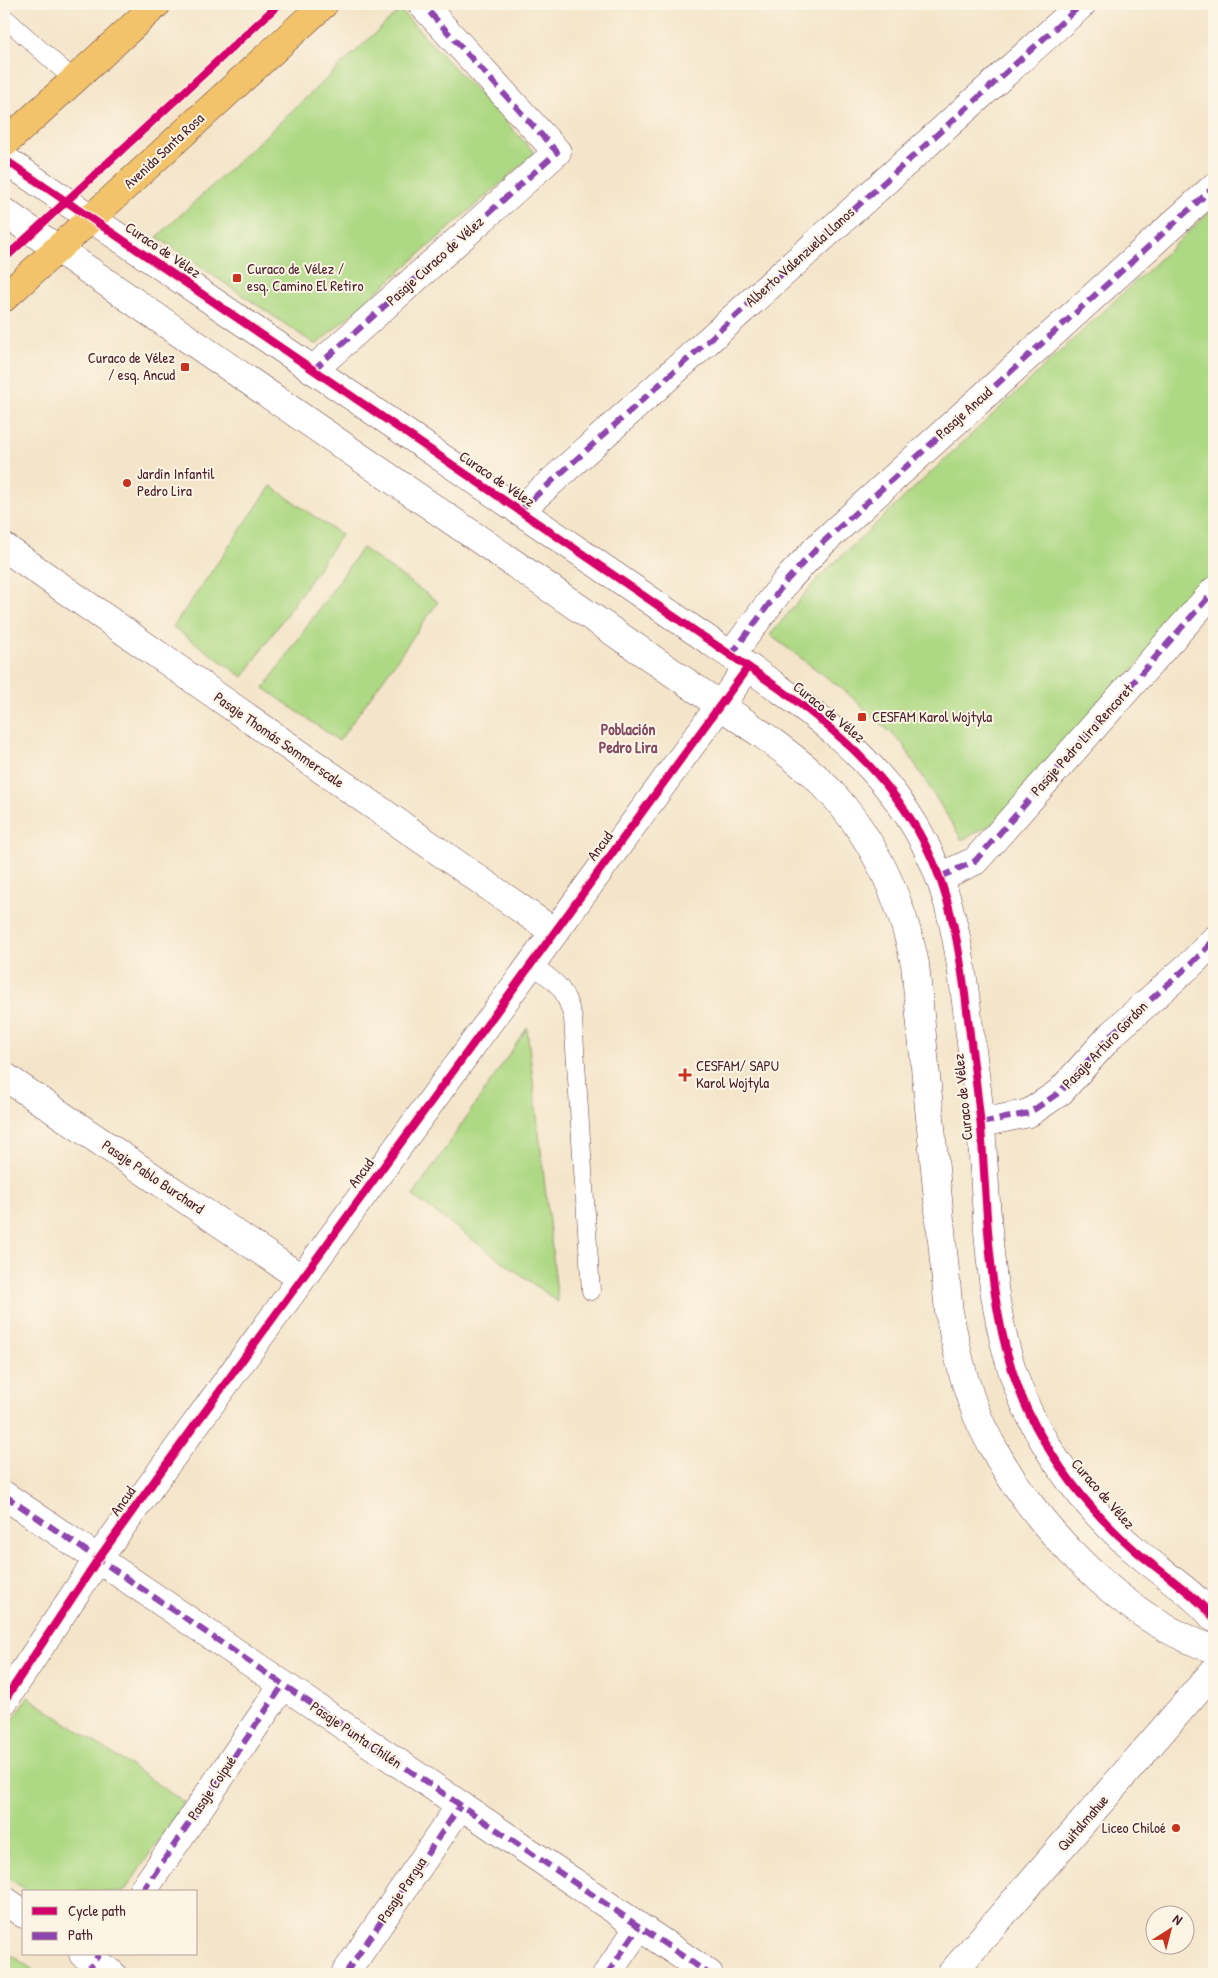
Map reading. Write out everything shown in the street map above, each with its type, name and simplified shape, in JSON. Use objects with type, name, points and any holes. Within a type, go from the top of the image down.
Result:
[{"type":"main road","points":[[4,144],[156,4]]},
{"type":"main road","name":"Avenida Santa Rosa","points":[[4,298],[324,4]]},
{"type":"street","name":"Pasaje Curaco de Vélez","points":[[313,370],[557,152],[422,4]]},
{"type":"street","name":"Alberto Valenzuela Llanos","points":[[519,511],[1082,4]]},
{"type":"street","name":"Curaco de Vélez","points":[[4,159],[740,661],[842,737],[887,784],[924,841],[952,911],[959,946],[981,1123],[990,1257],[1003,1339],[1013,1372],[1034,1423],[1053,1456],[1075,1488],[1104,1522],[1137,1552],[1193,1596],[1214,1618]]},
{"type":"street","name":"Pasaje Ancud","points":[[740,661],[787,580],[821,544],[1214,187]]},
{"type":"street","points":[[4,212],[719,705],[799,762],[839,802],[858,826],[889,878],[900,904],[909,934],[915,964],[950,1312],[956,1350],[970,1396],[989,1442],[1035,1511],[1088,1568],[1132,1605],[1165,1628],[1184,1638],[1214,1649]]},
{"type":"street","name":"Pasaje Thomás Sommerscale","points":[[4,547],[554,932]]},
{"type":"street","name":"Pasaje Pedro Lira Rencoret","points":[[940,877],[975,861],[1214,591]]},
{"type":"street","name":"Ancud","points":[[4,1701],[98,1559],[719,705],[740,661]]},
{"type":"street","name":"Pasaje Arturo Gordon","points":[[981,1123],[1029,1114],[1060,1092],[1113,1033],[1194,961],[1214,940]]},
{"type":"street","name":"Pasaje Pablo Burchard","points":[[4,1076],[301,1278]]},
{"type":"street","name":"Pasaje Punta Chilén","points":[[4,1495],[710,1974]]},
{"type":"street","name":"Quitalmahue","points":[[952,1974],[1214,1671]]},
{"type":"street","name":"Pasaje Coipué","points":[[143,1890],[283,1685]]},
{"type":"street","name":"Pasaje Pargua","points":[[345,1974],[460,1806]]},
{"type":"street","points":[[4,1900],[22,1913]]},
{"type":"street","points":[[607,1974],[639,1927]]},
{"type":"lane","points":[[4,17],[74,80]]},
{"type":"lane","points":[[531,964],[557,983],[567,997],[573,1018],[591,1291]]},
{"type":"green space","points":[[400,10],[535,153],[316,345],[157,237]]},
{"type":"green space","points":[[1214,208],[1214,578],[1001,819],[962,840],[902,743],[845,691],[770,635],[819,577]]},
{"type":"green space","points":[[271,486],[341,535],[243,677],[173,627]]},
{"type":"green space","points":[[362,548],[438,602],[339,741],[264,688]]},
{"type":"green space","points":[[527,1028],[558,1302],[413,1196]]},
{"type":"green space","points":[[28,1697],[184,1802],[125,1890],[26,1890],[4,1875],[4,1734]]},
{"type":"green space","points":[[4,1950],[39,1974],[4,1974]]},
{"type":"marked path","points":[[313,370],[557,152],[422,4]]},
{"type":"marked path","points":[[519,511],[1082,4]]},
{"type":"marked path","points":[[731,655],[787,580],[821,544],[1214,187]]},
{"type":"marked path","points":[[940,877],[975,861],[1214,591]]},
{"type":"marked path","points":[[981,1123],[1029,1113],[1060,1092],[1113,1033],[1194,961],[1214,940]]},
{"type":"marked path","points":[[4,1495],[709,1974]]},
{"type":"marked path","points":[[143,1890],[283,1685]]},
{"type":"marked path","points":[[345,1974],[460,1806]]},
{"type":"marked path","points":[[607,1974],[639,1927]]},
{"type":"marked path","points":[[86,1974],[98,1956]]},
{"type":"cycle path","points":[[4,259],[279,4]]},
{"type":"cycle path","points":[[4,159],[763,677],[826,725],[855,751],[881,779],[905,810],[925,844],[942,884],[954,925],[977,1092],[994,1287],[1000,1324],[1020,1394],[1046,1445],[1094,1510],[1122,1539],[1187,1591],[1214,1618]]},
{"type":"cycle path","points":[[4,1701],[98,1559],[748,667]]},
{"type":"place","name":"Curaco de Vélez / esq. Camino El Retiro","points":[[237,278]]},
{"type":"place","name":"Curaco de Vélez / esq. Ancud","points":[[185,367]]},
{"type":"place","name":"Jardín Infantil Pedro Lira","points":[[127,483]]},
{"type":"place","name":"CESFAM Karol Wojtyla","points":[[862,717]]},
{"type":"place","name":"CESFAM/ SAPU Karol Wojtyla","points":[[685,1075]]},
{"type":"place","name":"Liceo Chiloé","points":[[1176,1828]]},
{"type":"district","name":"Población Pedro Lira","points":[[628,738]]}]
